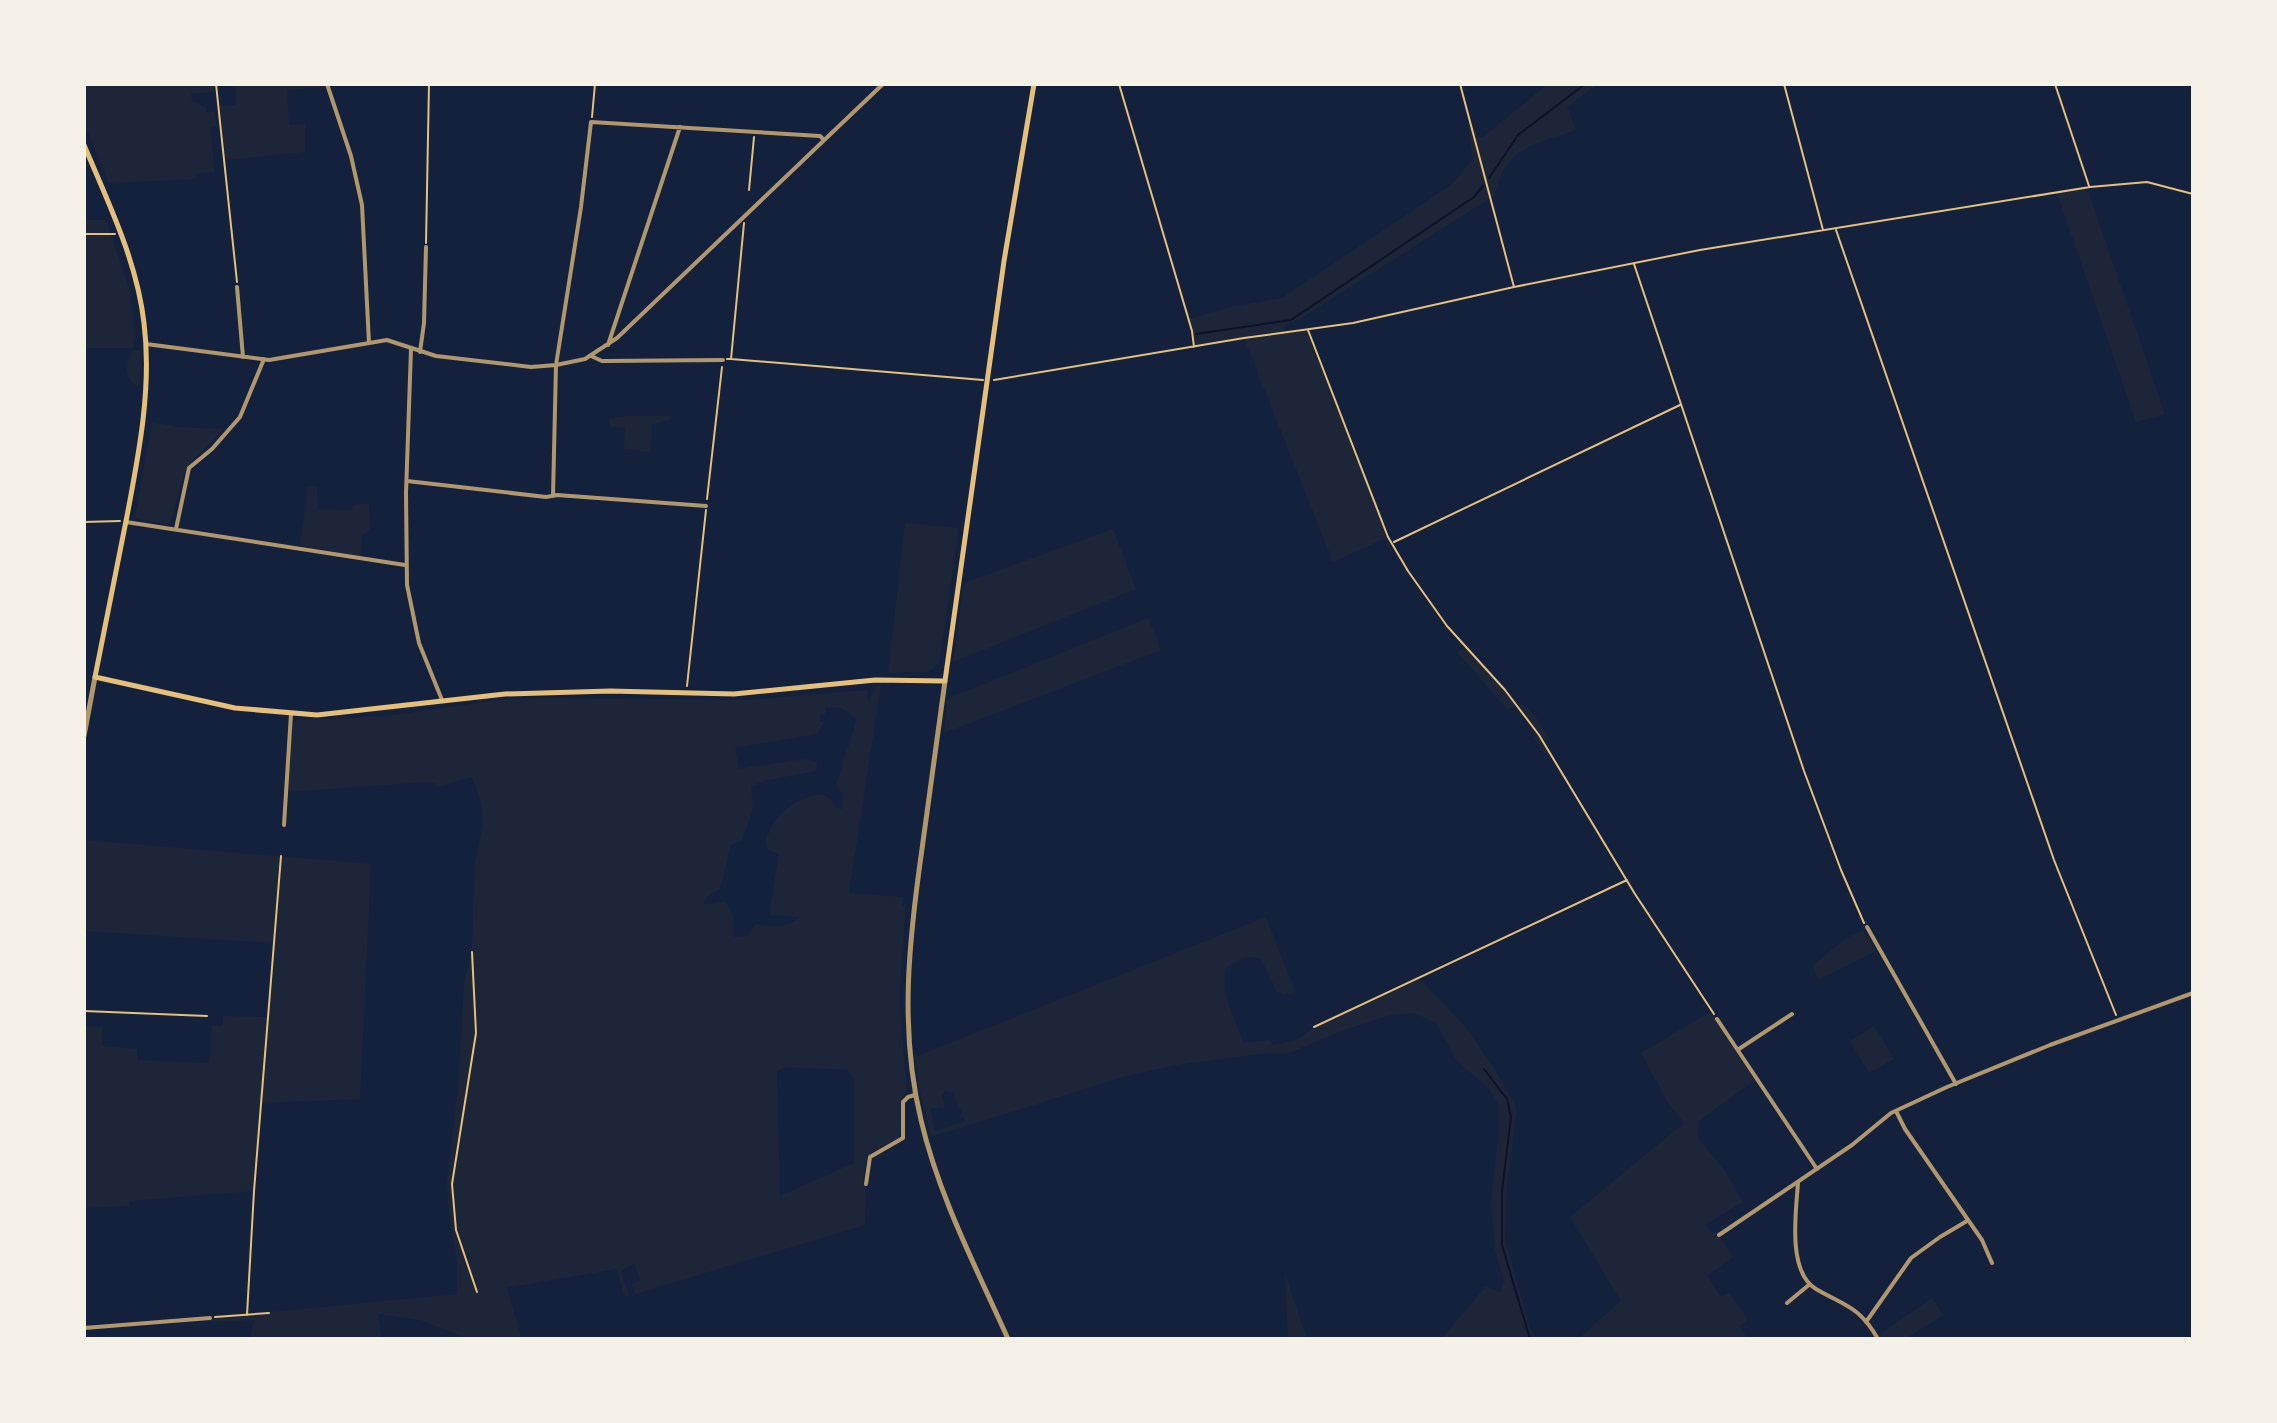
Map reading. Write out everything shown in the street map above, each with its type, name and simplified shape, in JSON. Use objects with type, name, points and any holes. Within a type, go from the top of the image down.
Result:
[{"type":"main road","points":[[84,145],[120,234],[141,303],[146,344],[142,419],[126,522],[95,677],[235,708],[291,714],[350,713],[442,700],[549,692],[759,692],[875,680],[945,681],[1014,195],[1034,84]]},
{"type":"street","points":[[327,84],[351,156],[362,205],[369,343]]},
{"type":"street","points":[[146,344],[264,359],[391,341],[420,352],[521,367],[556,365],[591,356],[607,346],[883,84]]},
{"type":"street","points":[[553,496],[556,365],[591,122],[820,136],[824,140]]},
{"type":"street","points":[[607,346],[680,127]]},
{"type":"street","points":[[420,352],[426,247]]},
{"type":"street","points":[[237,287],[243,357]]},
{"type":"street","points":[[411,349],[405,565],[408,599],[415,628],[442,700]]},
{"type":"street","points":[[591,356],[602,361],[728,359]]},
{"type":"street","points":[[176,529],[187,471],[240,417],[264,359]]},
{"type":"street","points":[[407,481],[553,496],[706,506]]},
{"type":"street","points":[[126,522],[405,565]]},
{"type":"street","points":[[84,736],[95,677]]},
{"type":"street","points":[[945,681],[909,954],[908,1029],[916,1095],[927,1145],[943,1191],[1008,1339]]},
{"type":"street","points":[[284,825],[291,714]]},
{"type":"street","points":[[1867,927],[1956,1084]]},
{"type":"street","points":[[1719,1235],[1798,1183],[1896,1111],[1956,1084],[2193,993]]},
{"type":"street","points":[[1739,1049],[1792,1014]]},
{"type":"street","points":[[1717,1019],[1817,1169]]},
{"type":"street","points":[[866,1184],[870,1157],[903,1138],[903,1102],[916,1095]]},
{"type":"street","points":[[1896,1111],[1989,1253],[1992,1263]]},
{"type":"street","points":[[1798,1183],[1796,1250],[1800,1265],[1810,1284],[1847,1304],[1878,1339]]},
{"type":"street","points":[[1866,1322],[1911,1258],[1968,1220]]},
{"type":"street","points":[[1787,1303],[1810,1284]]},
{"type":"street","points":[[84,1328],[210,1318]]},
{"type":"path","points":[[216,84],[237,287]]},
{"type":"path","points":[[426,247],[429,84]]},
{"type":"path","points":[[591,122],[595,84]]},
{"type":"path","points":[[1119,84],[1192,331],[1194,348]]},
{"type":"path","points":[[1460,84],[1514,287]]},
{"type":"path","points":[[1784,84],[1824,231]]},
{"type":"path","points":[[2055,84],[2090,187]]},
{"type":"path","points":[[749,190],[755,132]]},
{"type":"path","points":[[728,359],[987,381],[1353,323],[1634,263],[2090,187],[2147,182],[2193,194]]},
{"type":"path","points":[[686,693],[706,506],[745,228]]},
{"type":"path","points":[[1836,228],[2054,860],[2118,1020]]},
{"type":"path","points":[[84,234],[120,234]]},
{"type":"path","points":[[1634,263],[1808,784],[1867,927]]},
{"type":"path","points":[[1307,329],[1392,543],[1447,626],[1505,690],[1539,735],[1627,880],[1717,1019]]},
{"type":"path","points":[[1392,543],[1681,405]]},
{"type":"path","points":[[84,522],[116,521]]},
{"type":"path","points":[[247,1315],[281,856]]},
{"type":"path","points":[[1314,1027],[1627,880]]},
{"type":"path","points":[[472,952],[476,1033],[452,1184],[456,1230],[477,1292]]},
{"type":"path","points":[[84,1011],[207,1016]]},
{"type":"path","points":[[210,1318],[269,1313]]},
{"type":"shaded area","points":[[84,84],[213,84],[213,92],[191,94],[192,102],[206,107],[206,112],[215,112],[217,127],[210,128],[215,172],[196,173],[196,179],[109,183],[84,123]]},
{"type":"shaded area","points":[[236,84],[323,84],[324,87],[287,90],[289,125],[305,124],[305,152],[226,160],[220,106],[236,105]]},
{"type":"shaded area","points":[[1548,84],[1598,84],[1567,107],[1576,130],[1524,150],[1506,167],[1495,195],[1300,319],[1284,326],[1284,332],[1307,329],[1388,537],[1333,562],[1244,338],[1194,348],[1188,319],[1282,298],[1451,185],[1473,159],[1468,125],[1473,123],[1478,137],[1483,137]]},
{"type":"shaded area","points":[[2087,188],[2165,414],[2136,422],[2057,193]]},
{"type":"shaded area","points":[[84,220],[106,220],[130,291],[136,339],[133,340],[133,348],[84,348]]},
{"type":"shaded area","points":[[133,350],[141,351],[140,385],[137,386],[127,370]]},
{"type":"shaded area","points":[[672,416],[650,425],[650,452],[624,449],[625,428],[611,427],[608,419]]},
{"type":"shaded area","points":[[152,422],[176,427],[224,429],[186,468],[170,524],[135,519]]},
{"type":"shaded area","points":[[308,486],[317,487],[318,509],[352,510],[353,505],[369,503],[370,529],[362,536],[360,557],[300,546]]},
{"type":"shaded area","points":[[905,523],[959,528],[939,664],[928,672],[888,673]]},
{"type":"shaded area","points":[[1113,529],[1136,589],[953,662],[964,583]]},
{"type":"shaded area","points":[[1148,618],[1161,650],[944,733],[947,699]]},
{"type":"shaded area","points":[[1466,647],[1517,706],[1507,709],[1457,652]]},
{"type":"shaded area","points":[[877,685],[881,685],[849,893],[903,897],[902,906],[906,906],[899,999],[907,1091],[900,1107],[898,1138],[867,1156],[863,1183],[866,1184],[865,1225],[635,1294],[631,1284],[641,1280],[634,1264],[621,1271],[629,1295],[625,1297],[616,1269],[507,1288],[522,1339],[469,1339],[420,1320],[378,1314],[382,1339],[249,1339],[255,1320],[209,1322],[210,1318],[457,1294],[457,1259],[449,1216],[447,1179],[459,1080],[464,981],[472,952],[474,867],[483,824],[480,798],[472,777],[437,787],[435,783],[426,782],[288,792],[293,724],[297,720],[386,716],[505,699],[748,700],[867,690],[869,701]],"holes":[[[839,707],[857,719],[836,785],[843,795],[842,809],[820,794],[801,800],[779,816],[765,842],[768,850],[779,854],[769,915],[800,917],[784,925],[755,924],[748,936],[734,937],[734,922],[728,905],[724,901],[703,904],[707,897],[720,889],[731,845],[742,840],[753,809],[751,786],[816,771],[817,761],[803,759],[739,769],[735,748],[817,734],[824,722],[820,722],[820,715],[825,714],[825,708]],[[786,1067],[848,1070],[854,1080],[854,1163],[780,1196],[777,1071]]]},
{"type":"shaded area","points":[[1523,704],[1538,720],[1548,738],[1543,741],[1551,753],[1545,755],[1534,738],[1539,735],[1517,706]]},
{"type":"shaded area","points":[[84,840],[371,864],[360,1099],[261,1103],[254,1191],[130,1201],[129,1206],[84,1208],[84,1026],[103,1027],[102,1046],[137,1049],[137,1060],[209,1063],[212,1026],[223,1026],[223,1016],[268,1017],[273,943],[84,931]]},
{"type":"shaded area","points":[[1266,917],[1295,991],[1284,995],[1277,992],[1261,959],[1247,957],[1227,967],[1226,995],[1244,1043],[1270,1040],[1273,1045],[1297,1040],[1314,1027],[1419,978],[1469,1031],[1500,1077],[1517,1110],[1507,1188],[1505,1240],[1536,1339],[1441,1339],[1486,1286],[1500,1293],[1504,1282],[1495,1249],[1491,1202],[1500,1120],[1498,1102],[1489,1089],[1457,1061],[1436,1023],[1414,1013],[1390,1015],[1289,1053],[1266,1053],[1176,1065],[1126,1076],[931,1137],[915,1057]],"holes":[[[946,1090],[948,1093],[953,1091],[962,1113],[960,1118],[964,1116],[965,1121],[935,1131],[931,1108],[942,1108],[943,1111],[945,1106],[941,1096]]]},
{"type":"shaded area","points":[[1863,930],[1876,951],[1818,980],[1814,964],[1847,938]]},
{"type":"shaded area","points":[[1712,1011],[1755,1080],[1699,1121],[1698,1138],[1726,1172],[1743,1202],[1706,1224],[1712,1234],[1717,1232],[1733,1257],[1707,1276],[1721,1297],[1729,1292],[1748,1320],[1739,1326],[1748,1339],[1578,1339],[1621,1301],[1570,1217],[1684,1123],[1668,1103],[1641,1053]]},
{"type":"shaded area","points":[[1874,1026],[1894,1059],[1869,1073],[1850,1041]]},
{"type":"shaded area","points":[[1285,1273],[1307,1339],[1288,1339]]},
{"type":"shaded area","points":[[1932,1298],[1944,1315],[1905,1339],[1882,1339],[1880,1334]]},
{"type":"waterway","points":[[1489,178],[1518,135],[1585,84]]},
{"type":"waterway","points":[[1196,334],[1291,320],[1474,197],[1483,186]]},
{"type":"waterway","points":[[1484,1069],[1507,1099],[1511,1117],[1502,1191],[1502,1245],[1530,1339]]}]
